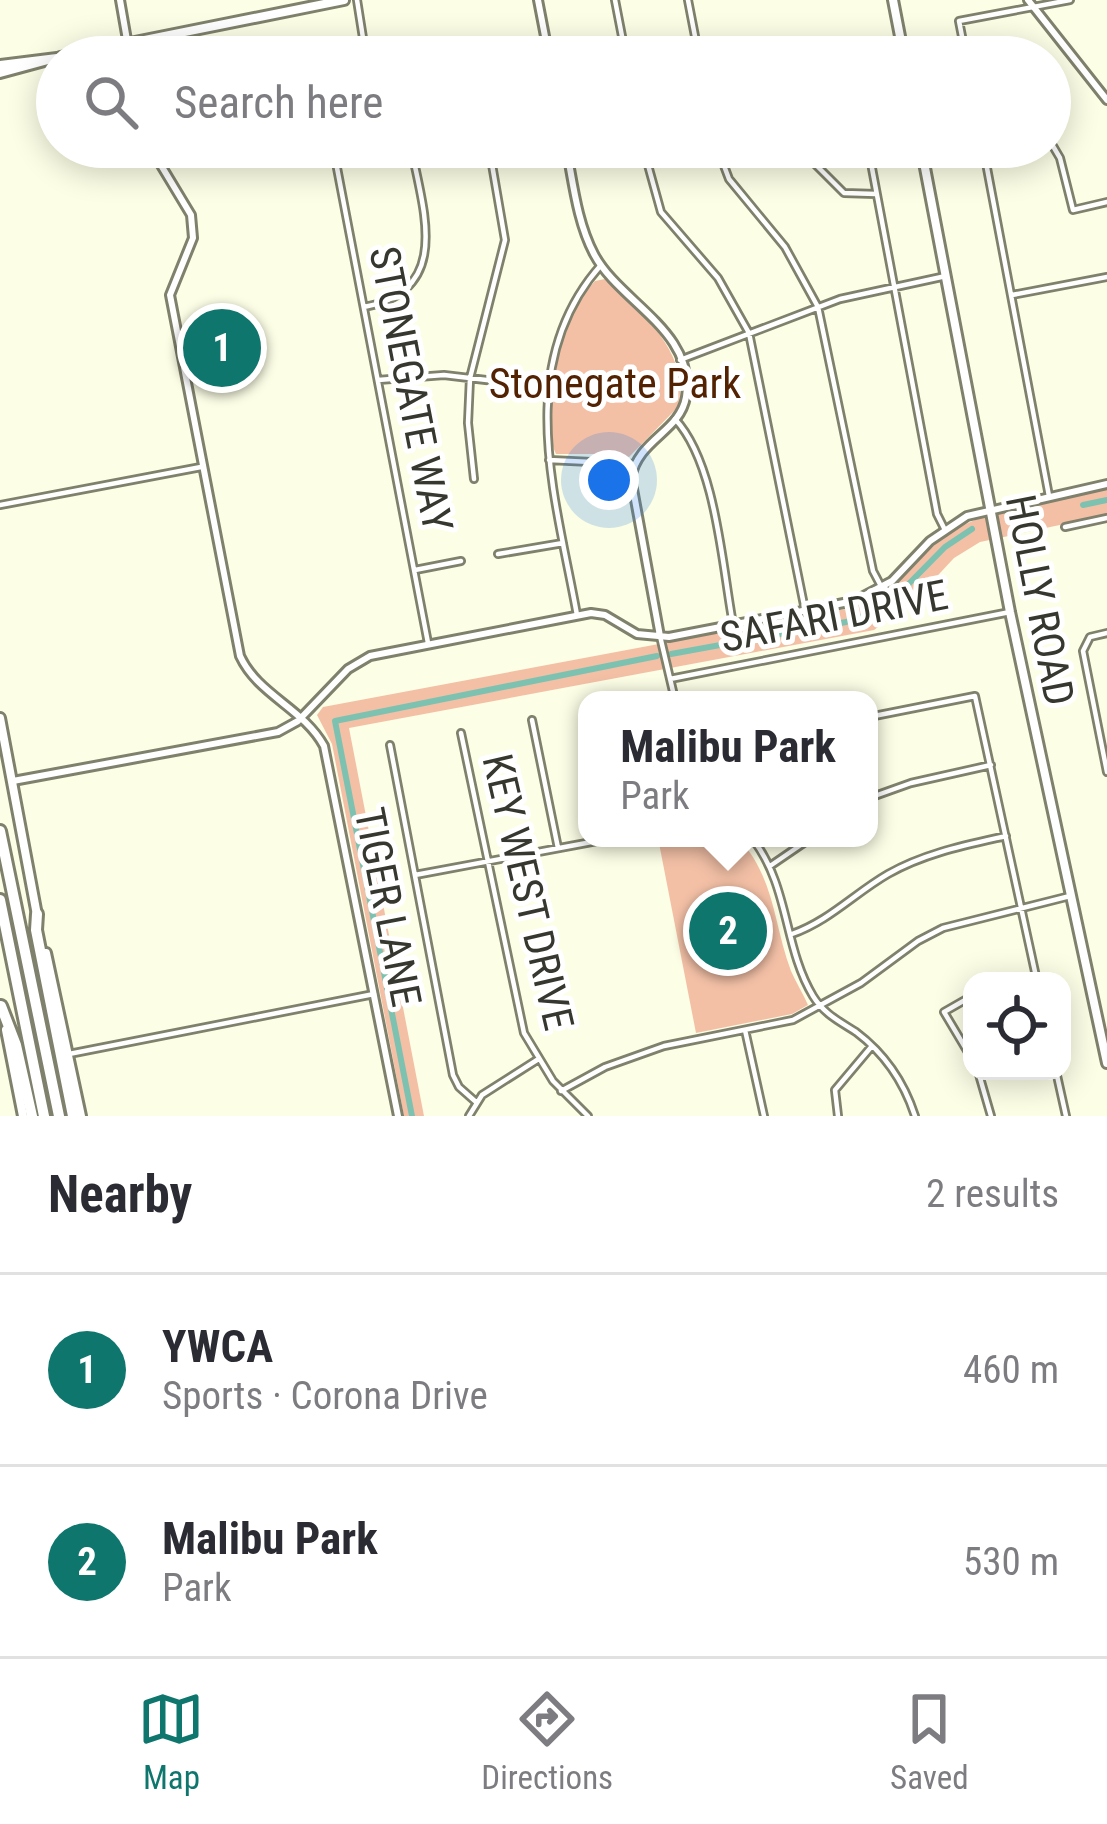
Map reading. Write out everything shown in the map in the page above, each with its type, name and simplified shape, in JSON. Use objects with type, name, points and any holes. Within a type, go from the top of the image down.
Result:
[{"type":"highway","points":[[0,831],[59,1116]]},
{"type":"highway","points":[[0,900],[44,1116]]},
{"type":"highway","points":[[37,914],[36,930],[77,1116]]},
{"type":"highway","points":[[0,1004],[16,1045],[27,1116]]},
{"type":"main road","points":[[167,36],[344,0]]},
{"type":"main road","points":[[893,0],[900,36]]},
{"type":"main road","points":[[0,69],[36,62]]},
{"type":"main road","name":"HOLLY ROAD","points":[[925,168],[1010,612],[1107,1063]]},
{"type":"main road","points":[[0,718],[69,1054],[77,1116]]},
{"type":"street","points":[[120,0],[127,36]]},
{"type":"street","points":[[357,0],[363,36]]},
{"type":"street","points":[[538,0],[545,36]]},
{"type":"street","points":[[615,0],[622,36]]},
{"type":"street","points":[[688,0],[695,36]]},
{"type":"street","points":[[961,36],[958,21],[1070,0]]},
{"type":"street","points":[[1030,4],[1056,36]]},
{"type":"street","points":[[1071,54],[1106,96]]},
{"type":"street","points":[[163,168],[191,215],[194,238],[172,280],[170,295],[240,656],[258,682],[303,716]]},
{"type":"street","name":"STONEGATE WAY","points":[[337,168],[428,644]]},
{"type":"street","points":[[364,307],[401,295],[418,274],[427,248],[414,168]]},
{"type":"street","points":[[474,479],[468,423],[470,378],[505,240],[493,168]]},
{"type":"street","points":[[570,168],[583,227],[601,265],[658,321],[680,360],[687,389],[675,419],[634,464],[632,489],[673,691]]},
{"type":"street","points":[[649,168],[661,212],[718,278],[749,333],[805,610]]},
{"type":"street","points":[[725,168],[785,247],[818,307],[873,571],[882,588]]},
{"type":"street","points":[[819,168],[844,193],[876,194]]},
{"type":"street","points":[[872,168],[938,514],[945,530]]},
{"type":"street","points":[[987,168],[1049,496]]},
{"type":"street","points":[[1062,168],[1072,210],[1107,202]]},
{"type":"street","points":[[577,615],[549,460],[547,387],[566,318],[582,287],[601,265]]},
{"type":"street","points":[[680,360],[818,307],[946,276]]},
{"type":"street","points":[[1011,295],[1107,278]]},
{"type":"street","points":[[378,380],[423,375],[547,387]]},
{"type":"street","points":[[675,419],[694,443],[704,468],[734,624]]},
{"type":"street","points":[[549,460],[634,464]]},
{"type":"street","points":[[0,505],[202,466]]},
{"type":"street","points":[[13,781],[267,736],[303,716],[356,663],[428,644],[600,614],[637,634],[660,636],[854,601],[882,588],[945,530],[991,508],[1107,484]]},
{"type":"street","points":[[1065,527],[1107,518]]},
{"type":"street","points":[[498,554],[564,543]]},
{"type":"street","points":[[415,570],[460,561]]},
{"type":"street","name":"SAFARI DRIVE","points":[[670,679],[1010,612]]},
{"type":"street","points":[[1107,633],[1090,637],[1084,651],[1107,772]]},
{"type":"street","points":[[878,715],[975,696],[1035,972]]},
{"type":"street","name":"TIGER LANE","points":[[303,716],[324,746],[398,1116]]},
{"type":"street","points":[[532,720],[558,848]]},
{"type":"street","name":"KEY WEST DRIVE","points":[[460,733],[519,1015],[538,1060],[588,1116]]},
{"type":"street","points":[[389,745],[453,1075],[476,1102]]},
{"type":"street","points":[[878,795],[991,765]]},
{"type":"street","points":[[792,934],[820,922],[870,885],[912,862],[1006,836]]},
{"type":"street","points":[[415,874],[578,844]]},
{"type":"street","points":[[758,847],[770,866],[803,976],[820,1006],[872,1046],[897,1076],[915,1116]]},
{"type":"street","points":[[770,866],[798,847]]},
{"type":"street","points":[[561,1090],[634,1055],[793,1020],[943,928],[1070,896]]},
{"type":"street","points":[[69,1054],[374,994]]},
{"type":"street","points":[[963,1001],[944,1012],[963,1044]]},
{"type":"street","points":[[745,1030],[764,1116]]},
{"type":"street","points":[[838,1116],[838,1084],[872,1046]]},
{"type":"street","points":[[470,1116],[490,1089],[538,1060]]},
{"type":"street","points":[[981,1080],[991,1116]]},
{"type":"street","points":[[1059,1080],[1066,1116]]},
{"type":"green space","name":"Stonegate Park","points":[[605,279],[647,320],[670,351],[680,387],[678,407],[629,457],[556,454],[549,413],[555,364],[583,297],[595,281]]},
{"type":"green space","points":[[1107,488],[1107,515],[980,542],[954,558],[914,601],[874,630],[349,728],[424,1116],[404,1116],[332,744],[317,715],[323,707],[851,608],[886,591],[933,546],[962,526],[1013,508]]},
{"type":"green space","points":[[660,847],[745,847],[766,885],[791,971],[808,1005],[792,1014],[696,1033]]},
{"type":"waterway","points":[[1083,505],[1107,500]]},
{"type":"waterway","points":[[671,654],[846,622],[884,609],[945,547],[972,529]]},
{"type":"waterway","points":[[412,1116],[335,721],[657,656]]},
{"type":"place","name":"YWCA","points":[[222,348]]},
{"type":"place","name":"Malibu Park","points":[[728,931]]}]
